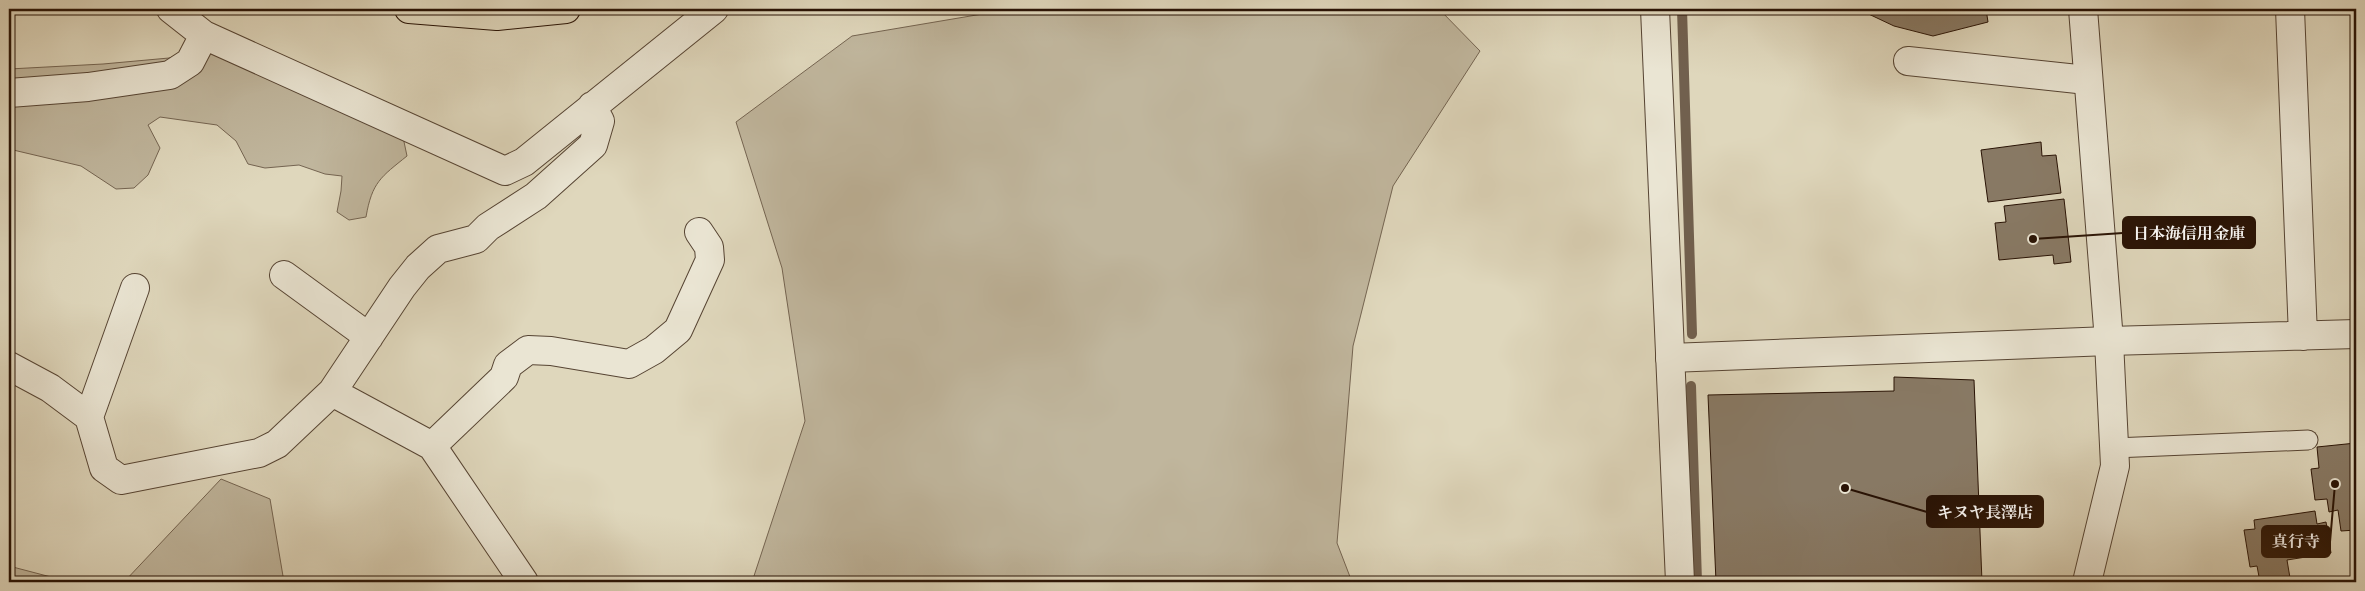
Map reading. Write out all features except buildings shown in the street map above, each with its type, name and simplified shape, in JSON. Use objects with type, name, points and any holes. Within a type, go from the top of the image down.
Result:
[{"type":"highway","points":[[409,9],[497,16],[566,9]]},
{"type":"street","points":[[171,9],[204,34],[505,171],[524,162],[714,9]]},
{"type":"street","points":[[1655,9],[1680,582]]},
{"type":"street","points":[[2083,9],[2087,80],[2109,341],[2115,466],[2087,582]]},
{"type":"street","points":[[2290,9],[2303,336]]},
{"type":"street","points":[[9,92],[88,87],[170,75],[190,62],[204,34]]},
{"type":"street","points":[[1908,62],[2087,80]]},
{"type":"street","points":[[135,288],[89,417],[104,468],[121,480],[259,453],[277,444],[332,392],[402,287],[418,267],[438,250],[476,239],[488,227],[536,196],[593,145],[600,121],[592,106]]},
{"type":"street","points":[[432,446],[504,377],[508,365],[528,350],[551,351],[629,364],[654,350],[678,330],[710,260],[709,247],[698,232]]},
{"type":"street","points":[[284,275],[369,337]]},
{"type":"street","points":[[1670,358],[2109,341],[2356,334]]},
{"type":"street","points":[[9,366],[50,388],[89,417]]},
{"type":"street","points":[[332,392],[432,446],[524,582]]},
{"type":"lane","points":[[2114,448],[2308,440]]},
{"type":"shaded area","points":[[1012,9],[1439,9],[1480,51],[1393,186],[1353,346],[1337,543],[1352,582],[752,582],[805,421],[782,268],[736,122],[852,36]]},
{"type":"shaded area","points":[[206,46],[403,137],[407,156],[390,169],[379,181],[371,196],[366,217],[349,220],[337,212],[342,176],[325,174],[299,165],[265,168],[248,164],[236,141],[217,125],[160,117],[148,125],[160,148],[148,175],[134,188],[116,189],[81,166],[9,149],[9,69],[169,58]]},
{"type":"shaded area","points":[[221,479],[270,499],[284,582],[124,582]]},
{"type":"shaded area","points":[[9,566],[70,582],[9,582]]},
{"type":"waterway","points":[[1682,9],[1692,334]]},
{"type":"waterway","points":[[1691,386],[1697,582]]},
{"type":"place","name":"日本海信用金庫","points":[[2033,239]]},
{"type":"place","name":"真行寺","points":[[2335,484]]},
{"type":"place","name":"キヌヤ長澤店","points":[[1845,488]]}]
